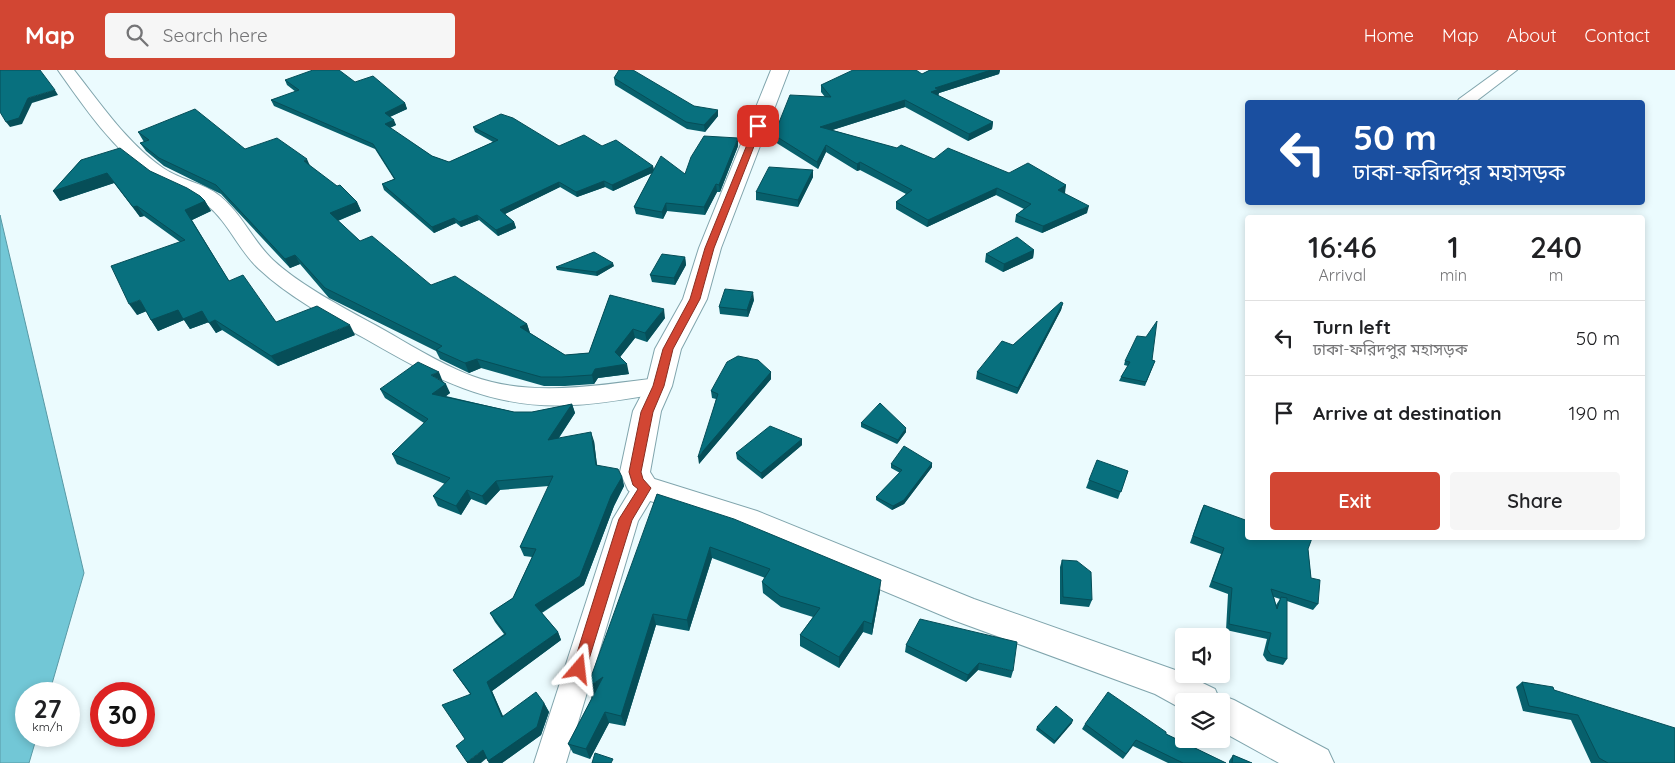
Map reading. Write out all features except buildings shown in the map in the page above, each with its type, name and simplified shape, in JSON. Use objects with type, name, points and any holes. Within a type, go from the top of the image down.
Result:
[{"type":"main road","points":[[780,70],[710,248],[695,299],[668,349],[659,386],[647,412],[635,472],[638,482],[645,488],[746,520],[965,610],[1166,682],[1187,693]]},
{"type":"main road","points":[[1230,717],[1315,763]]},
{"type":"street","points":[[66,70],[123,143],[157,172],[212,199],[229,215],[264,263],[278,275],[347,319],[426,363],[463,381],[488,389],[539,396],[572,397],[659,386]]},
{"type":"street","points":[[1468,100],[1509,70]]},
{"type":"street","points":[[550,763],[626,519],[645,488]]},
{"type":"water","points":[[0,215],[84,573],[52,682],[15,682],[15,747],[34,747],[29,763],[0,763]]},
{"type":"route","points":[[579,669],[626,519],[645,488],[638,482],[635,472],[647,412],[659,386],[668,349],[695,299],[710,248],[758,126]]}]
